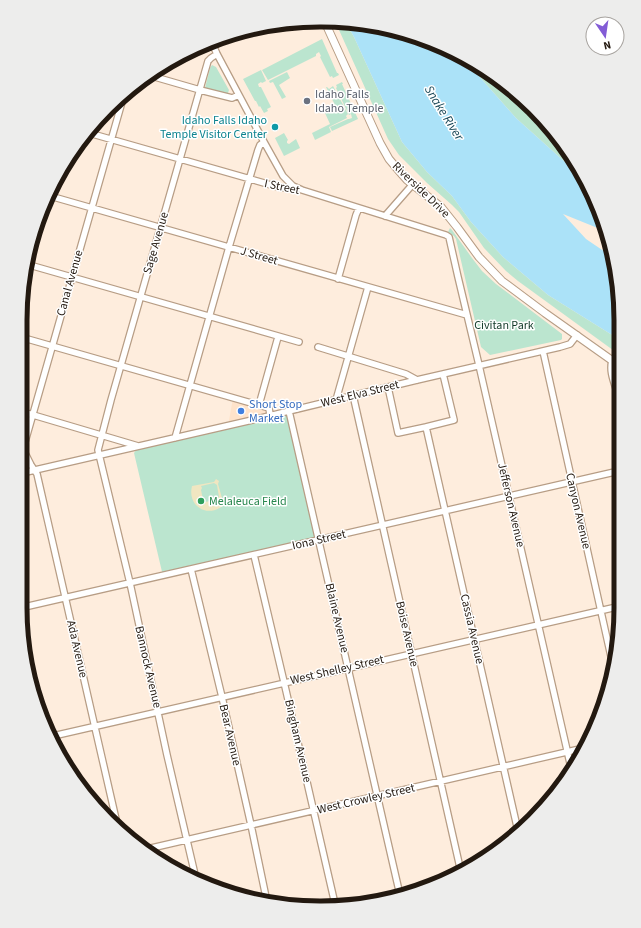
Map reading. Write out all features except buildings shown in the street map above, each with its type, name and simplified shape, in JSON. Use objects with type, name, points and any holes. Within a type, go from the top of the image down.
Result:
[{"type":"main road","name":"Riverside Drive","points":[[327,27],[380,143],[400,172],[441,207],[479,257],[502,281],[545,314],[580,337],[614,363]]},
{"type":"street","points":[[213,47],[283,176],[293,186]]},
{"type":"street","name":"Sage Avenue","points":[[100,455],[98,450],[102,435],[208,61],[216,54]]},
{"type":"street","points":[[156,77],[232,98],[238,95]]},
{"type":"street","name":"Canal Avenue","points":[[27,434],[121,106]]},
{"type":"street","name":"I Street","points":[[94,134],[278,188],[293,186],[446,235],[450,238]]},
{"type":"street","points":[[176,438],[249,179],[260,145],[264,142]]},
{"type":"street","points":[[385,216],[413,184]]},
{"type":"street","name":"J Street","points":[[54,197],[467,316]]},
{"type":"street","points":[[338,279],[359,208]]},
{"type":"street","name":"Jefferson Avenue","points":[[450,238],[570,763]]},
{"type":"street","points":[[33,266],[299,342]]},
{"type":"street","points":[[336,400],[368,287]]},
{"type":"street","points":[[259,406],[278,337]]},
{"type":"street","name":"West Elva Street","points":[[27,472],[560,347],[570,344],[580,337]]},
{"type":"street","points":[[27,339],[269,408],[270,415]]},
{"type":"street","points":[[318,347],[406,374],[417,380]]},
{"type":"street","name":"Canyon Avenue","points":[[543,351],[610,652]]},
{"type":"street","points":[[614,363],[611,364],[614,380]]},
{"type":"street","points":[[388,387],[398,432],[426,427],[454,420],[443,374]]},
{"type":"street","name":"Boise Avenue","points":[[353,395],[460,866]]},
{"type":"street","name":"Blaine Avenue","points":[[289,411],[399,890]]},
{"type":"street","points":[[27,413],[139,446]]},
{"type":"street","name":"Cassia Avenue","points":[[426,427],[517,825]]},
{"type":"street","name":"Bannock Avenue","points":[[100,455],[195,873]]},
{"type":"street","name":"Canal Avenue","points":[[27,457],[34,470]]},
{"type":"street","name":"Ada Avenue","points":[[34,470],[37,474],[116,817]]},
{"type":"street","name":"Iona Street","points":[[27,606],[614,472]]},
{"type":"street","name":"Bingham Avenue","points":[[254,555],[334,900]]},
{"type":"street","name":"Bear Avenue","points":[[191,569],[222,697],[266,895]]},
{"type":"street","name":"West Shelley Street","points":[[56,735],[614,607]]},
{"type":"street","name":"West Crowley Street","points":[[152,848],[577,750]]},
{"type":"shaded area","points":[[233,398],[269,408],[270,415],[228,426]]},
{"type":"green space","points":[[338,28],[349,29],[402,142],[427,172],[452,196],[471,222],[503,257],[548,295],[614,336],[614,351],[506,271],[484,248],[459,212],[399,155],[388,139]]},
{"type":"green space","points":[[322,39],[339,75],[333,78],[332,76],[330,77],[319,52],[316,56],[268,80],[262,70]]},
{"type":"green space","points":[[212,65],[216,67],[229,90],[227,94],[205,88]]},
{"type":"green space","points":[[261,70],[266,81],[258,84],[271,107],[264,113],[255,101],[243,79]]},
{"type":"green space","points":[[473,70],[484,76],[528,113],[565,157],[571,168],[516,118]]},
{"type":"green space","points":[[287,72],[290,78],[279,85],[286,97],[282,99],[273,82],[270,83],[269,81]]},
{"type":"green space","points":[[342,82],[358,119],[332,131],[330,127],[352,118],[351,114],[349,115],[336,88],[336,85]]},
{"type":"green space","points":[[333,86],[348,114],[346,116],[347,118],[329,127],[331,132],[315,140],[312,133],[330,124],[325,113],[336,107],[326,87],[329,89]]},
{"type":"green space","points":[[284,133],[288,140],[287,143],[289,144],[296,139],[300,148],[284,156],[275,138]]},
{"type":"green space","name":"Civitan Park","points":[[450,228],[482,271],[496,284],[562,334],[561,340],[490,355],[481,347],[456,239],[448,232]]},
{"type":"green space","name":"Melaleuca Field","points":[[289,411],[319,540],[163,576],[134,453],[139,446]]},
{"type":"sand","points":[[216,479],[219,481],[218,484],[224,505],[211,511],[200,508],[192,499],[192,486],[214,482]],"holes":[[[214,483],[217,485],[219,497],[216,500],[205,502],[203,500],[201,486]]]},
{"type":"water","name":"Snake River","points":[[349,29],[396,37],[433,49],[473,70],[516,118],[571,168],[592,208],[599,228],[563,214],[586,239],[606,252],[613,301],[614,336],[548,295],[503,257],[471,222],[452,196],[427,172],[402,142]]},
{"type":"place","name":"Idaho Falls Idaho Temple","points":[[307,101]]},
{"type":"place","name":"Idaho Falls Idaho Temple Visitor Center","points":[[275,127]]},
{"type":"place","name":"Short Stop Market","points":[[241,411]]},
{"type":"place","name":"Melaleuca Field","points":[[201,501]]}]
